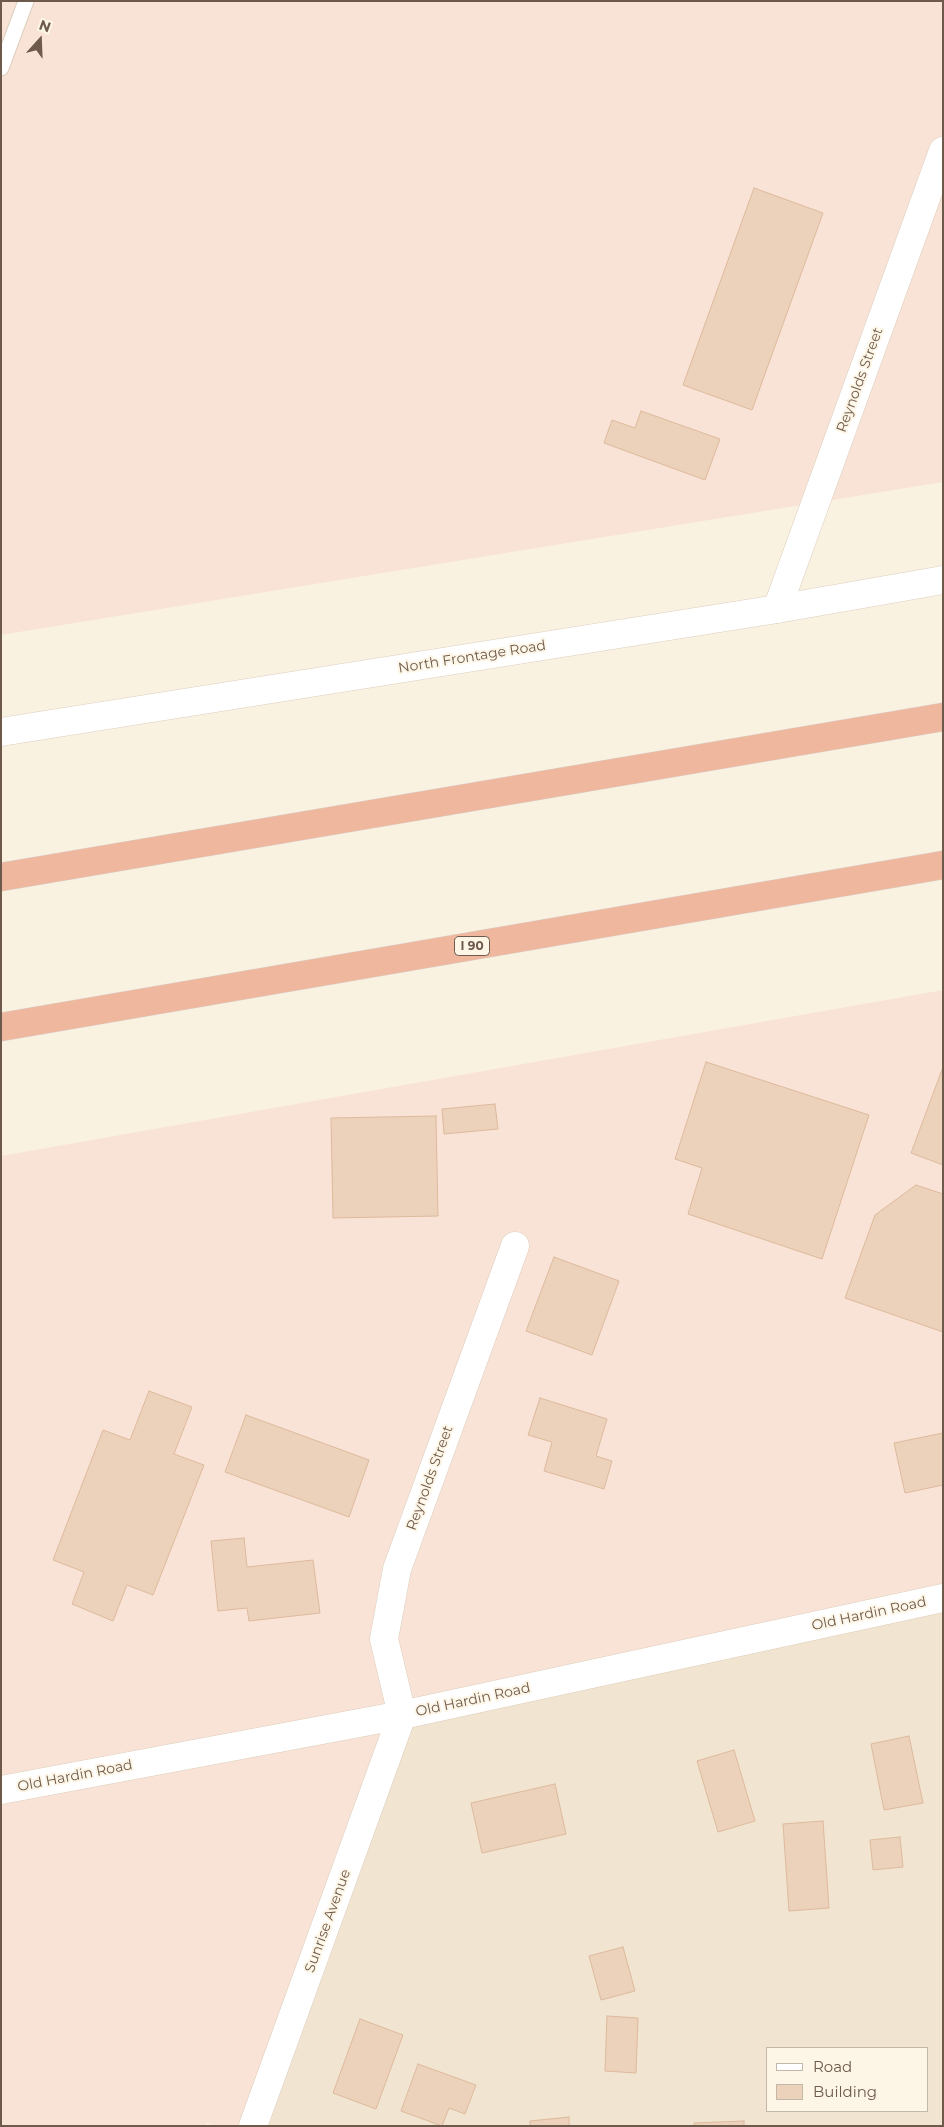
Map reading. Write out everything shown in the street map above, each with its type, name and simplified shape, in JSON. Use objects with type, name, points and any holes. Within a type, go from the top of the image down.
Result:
[{"type":"highway","points":[[1,877],[943,717]]},
{"type":"highway","name":"I 90","points":[[1,1027],[943,865]]},
{"type":"street","name":"Reynolds Street","points":[[777,609],[941,160]]},
{"type":"street","name":"North Frontage Road","points":[[1,732],[777,609],[943,580]]},
{"type":"street","name":"Reynolds Street","points":[[402,1716],[384,1639],[397,1569],[515,1246]]},
{"type":"street","name":"Old Hardin Road","points":[[1,1790],[402,1716],[943,1598]]},
{"type":"street","name":"Sunrise Avenue","points":[[254,2126],[402,1716]]},
{"type":"lane","points":[[1,68],[26,1]]},
{"type":"shaded area","points":[[1,1],[943,1],[943,482],[1,635]]},
{"type":"shaded area","points":[[943,990],[943,1598],[402,1715],[253,2126],[214,2126],[207,2123],[206,2126],[1,2126],[1,1156]]},
{"type":"shaded area","points":[[943,1598],[943,2126],[253,2126],[402,1715]]},
{"type":"building","points":[[754,188],[823,213],[752,410],[683,385]]},
{"type":"building","points":[[641,411],[720,439],[705,480],[604,443],[612,420],[635,428]]},
{"type":"building","points":[[706,1062],[869,1115],[822,1259],[688,1214],[702,1168],[675,1159]]},
{"type":"building","points":[[943,1067],[943,1165],[911,1153]]},
{"type":"building","points":[[495,1104],[498,1129],[444,1134],[442,1109]]},
{"type":"building","points":[[436,1116],[438,1216],[333,1218],[331,1118]]},
{"type":"building","points":[[916,1185],[943,1194],[943,1332],[845,1298],[875,1215]]},
{"type":"building","points":[[554,1257],[619,1281],[592,1355],[526,1331]]},
{"type":"building","points":[[149,1391],[192,1407],[174,1454],[204,1465],[153,1595],[127,1585],[113,1621],[72,1604],[84,1572],[53,1560],[103,1430],[130,1440]]},
{"type":"building","points":[[540,1398],[607,1419],[596,1456],[612,1461],[604,1489],[544,1471],[552,1442],[528,1435]]},
{"type":"building","points":[[246,1415],[369,1460],[349,1517],[225,1472]]},
{"type":"building","points":[[943,1433],[943,1485],[905,1493],[894,1443]]},
{"type":"building","points":[[244,1538],[247,1567],[313,1560],[320,1613],[249,1621],[247,1608],[218,1611],[211,1541]]},
{"type":"building","points":[[909,1736],[923,1803],[884,1810],[871,1744]]},
{"type":"building","points":[[734,1750],[755,1821],[718,1832],[697,1761]]},
{"type":"building","points":[[555,1784],[566,1834],[482,1853],[471,1803]]},
{"type":"building","points":[[823,1821],[829,1908],[789,1911],[783,1824]]},
{"type":"building","points":[[900,1837],[903,1867],[873,1870],[870,1840]]},
{"type":"building","points":[[623,1947],[635,1991],[601,2000],[589,1956]]},
{"type":"building","points":[[607,2016],[638,2018],[636,2073],[605,2071]]},
{"type":"building","points":[[360,2019],[403,2035],[376,2109],[333,2093]]},
{"type":"building","points":[[418,2064],[476,2085],[465,2114],[449,2108],[442,2126],[401,2111]]},
{"type":"building","points":[[569,2117],[569,2126],[530,2126],[530,2121]]},
{"type":"building","points":[[744,2121],[744,2126],[694,2126],[694,2123]]}]
